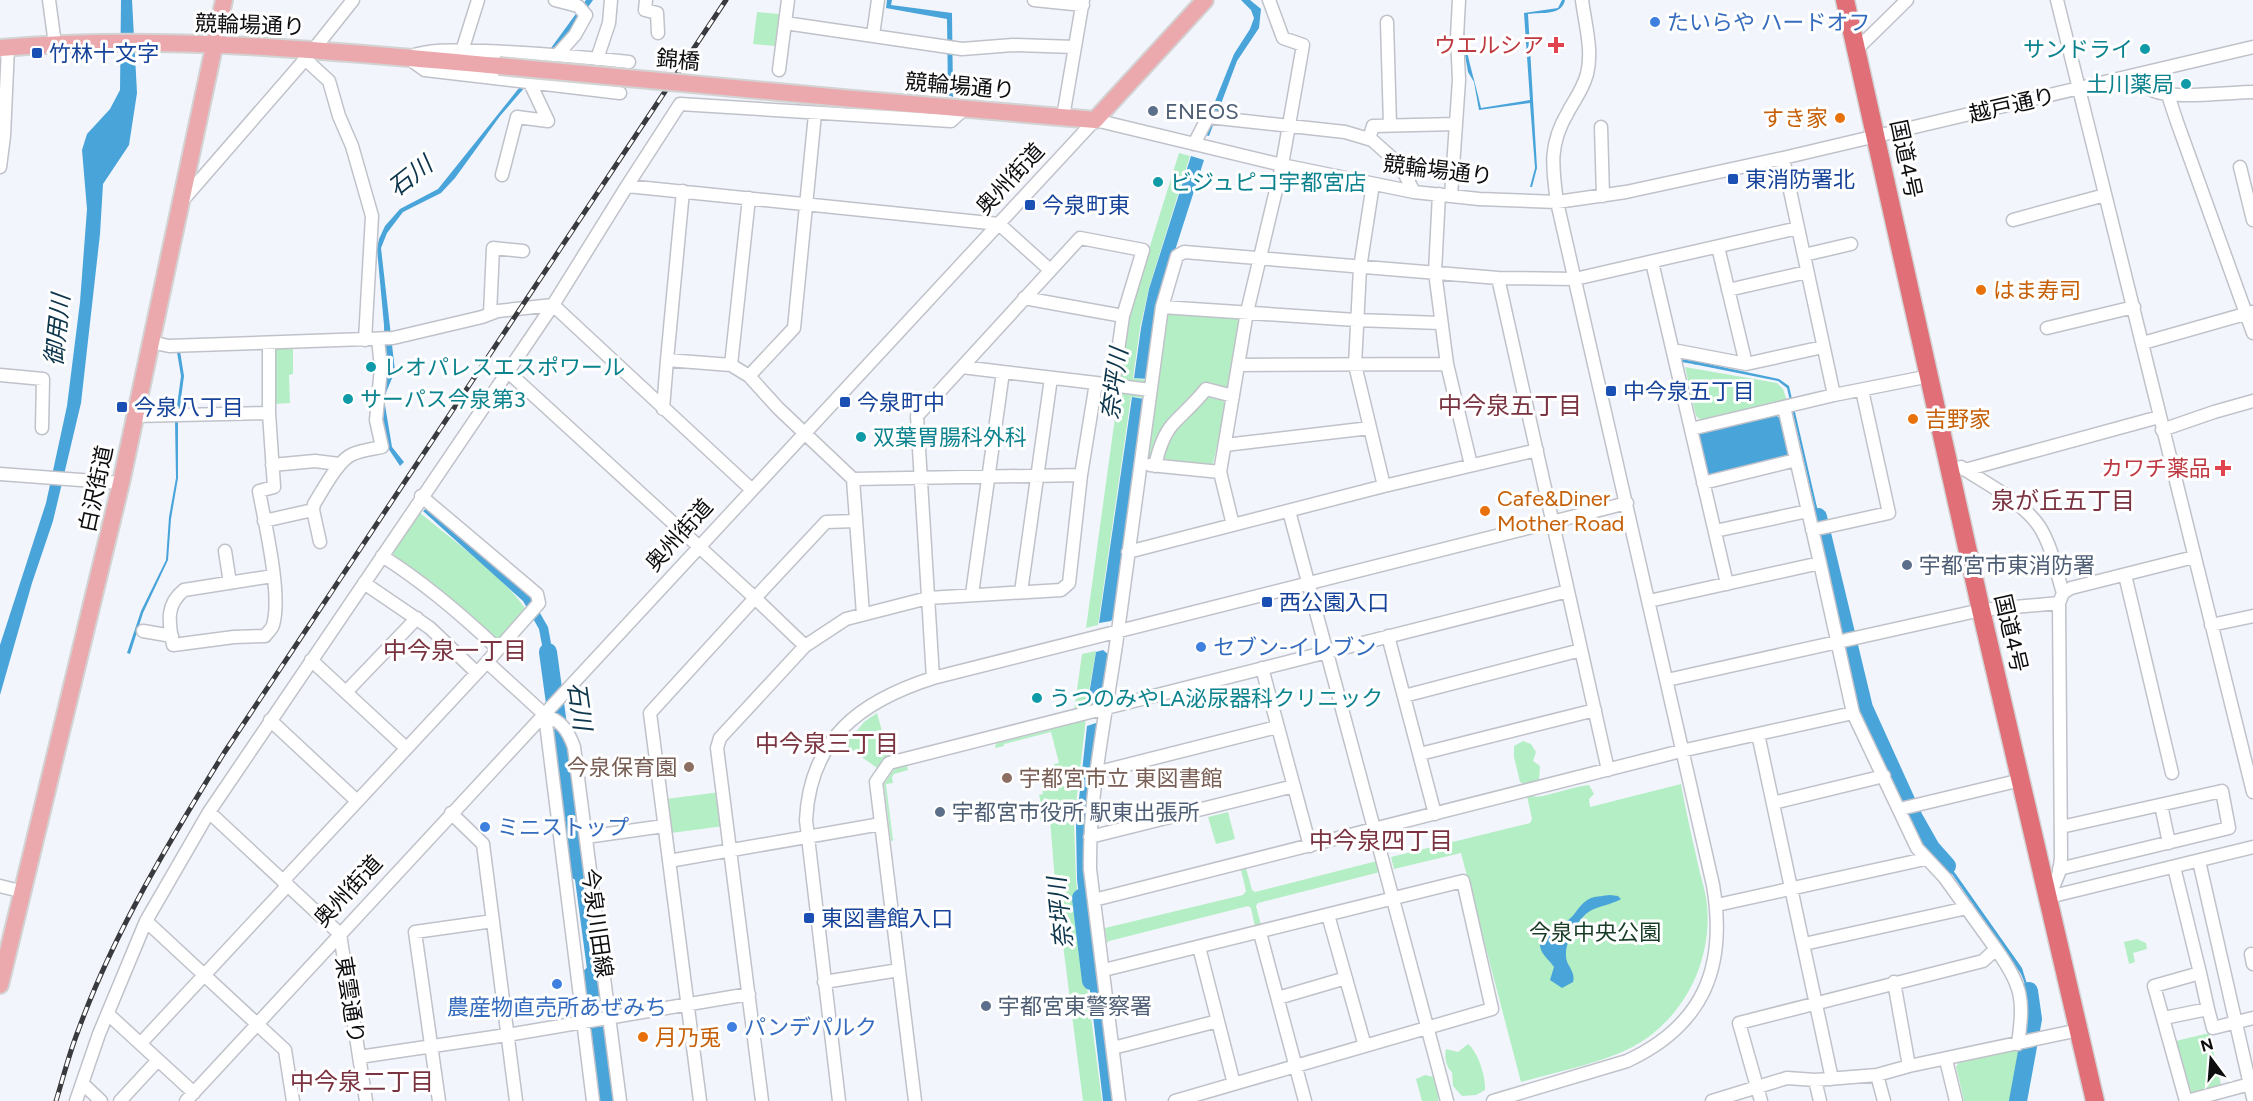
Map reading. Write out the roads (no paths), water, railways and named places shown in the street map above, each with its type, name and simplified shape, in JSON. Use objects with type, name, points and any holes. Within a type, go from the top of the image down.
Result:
[{"type":"highway","name":"国道4号","points":[[1845,0],[1930,376],[1957,468],[1981,610],[2095,1101]]},
{"type":"main road","name":"白沢街道","points":[[0,985],[121,483],[224,0]]},
{"type":"main road","name":"奥州街道","points":[[1095,120],[1205,0]]},
{"type":"main road","name":"競輪場通り","points":[[4,48],[55,44],[215,45],[309,54],[407,58],[499,66]]},
{"type":"main road","name":"錦橋","points":[[499,66],[853,99]]},
{"type":"main road","name":"競輪場通り","points":[[853,99],[1095,120]]},
{"type":"street","points":[[49,0],[55,44]]},
{"type":"street","points":[[182,201],[353,0]]},
{"type":"street","points":[[462,51],[478,0]]},
{"type":"street","points":[[555,0],[578,6],[586,15],[575,35],[557,55]]},
{"type":"street","points":[[597,59],[609,23],[611,0]]},
{"type":"street","points":[[646,0],[645,10],[657,13],[658,33]]},
{"type":"street","points":[[779,70],[788,0]]},
{"type":"street","points":[[873,35],[878,0]]},
{"type":"street","points":[[1034,0],[1083,2],[1063,117]]},
{"type":"street","points":[[1233,525],[1220,472],[1247,312],[1282,165],[1303,45],[1283,38],[1269,0]]},
{"type":"street","points":[[1459,0],[1457,37],[1459,80],[1456,124],[1435,272],[1446,364],[1472,465]]},
{"type":"street","points":[[1493,1101],[1533,1095],[1628,1061],[1647,1052],[1667,1038],[1688,1018],[1702,995],[1712,971],[1718,941],[1717,905],[1557,202],[1552,163],[1554,140],[1581,91],[1587,74],[1590,54],[1582,0]]},
{"type":"street","points":[[1856,50],[1907,0]]},
{"type":"street","points":[[2057,0],[2253,792]]},
{"type":"street","points":[[1387,22],[1389,125]]},
{"type":"street","points":[[785,23],[962,49],[1013,45],[1075,47]]},
{"type":"street","name":"越戸通り","points":[[1876,137],[2253,47]]},
{"type":"street","points":[[0,167],[4,48]]},
{"type":"street","points":[[407,58],[430,50],[557,55],[629,62]]},
{"type":"street","points":[[309,54],[329,81],[339,116],[352,147],[372,216],[372,340],[381,368],[376,420],[382,447],[351,454],[339,465],[314,504],[313,510],[320,542]]},
{"type":"street","points":[[407,58],[425,70],[620,93]]},
{"type":"street","points":[[2141,74],[2153,91],[2169,95],[2253,92]]},
{"type":"street","points":[[502,175],[518,117],[548,121],[530,83]]},
{"type":"street","points":[[2169,95],[2176,122],[2249,313],[2253,333]]},
{"type":"street","points":[[76,1101],[146,921],[209,812],[553,305],[680,104],[951,122],[964,109]]},
{"type":"street","points":[[749,376],[794,328],[815,114]]},
{"type":"street","points":[[1194,144],[1208,117],[1345,132],[1372,140],[1400,165],[1414,192]]},
{"type":"street","name":"競輪場通り","points":[[1095,120],[1282,165],[1373,184],[1414,192],[1504,201],[1557,202],[1603,196],[1876,137]]},
{"type":"street","name":"奥州街道","points":[[190,1097],[1095,120]]},
{"type":"street","points":[[1368,139],[1373,126],[1456,124]]},
{"type":"street","points":[[1600,127],[1603,196]]},
{"type":"street","points":[[1783,158],[1834,395]]},
{"type":"street","points":[[2240,167],[2253,220]]},
{"type":"street","points":[[1373,184],[1360,268],[1355,365],[1384,486]]},
{"type":"street","points":[[627,186],[999,224],[1050,270]]},
{"type":"street","points":[[663,409],[683,191]]},
{"type":"street","points":[[2013,220],[2105,195]]},
{"type":"street","points":[[731,365],[749,198]]},
{"type":"street","points":[[1119,1101],[1094,900],[1090,837],[1095,773],[1118,633],[1162,307],[1177,256],[1184,252],[1498,278],[1575,279],[1798,228]]},
{"type":"street","points":[[933,678],[917,416],[1080,238],[1143,249],[1123,316],[1113,386]]},
{"type":"street","points":[[1804,255],[1851,244]]},
{"type":"street","points":[[1718,247],[1746,364]]},
{"type":"street","points":[[490,314],[493,248],[523,251]]},
{"type":"street","points":[[1652,262],[1727,584]]},
{"type":"street","points":[[1728,290],[1808,272]]},
{"type":"street","points":[[1498,278],[1608,770]]},
{"type":"street","points":[[1024,298],[1123,316]]},
{"type":"street","points":[[150,342],[169,346],[372,340],[393,338],[498,311],[553,305],[751,489]]},
{"type":"street","points":[[1162,307],[1356,320],[1441,323]]},
{"type":"street","points":[[2047,328],[2134,308]]},
{"type":"street","points":[[2143,343],[2249,313]]},
{"type":"street","points":[[268,343],[269,413],[274,487],[259,491],[273,576],[275,593],[273,626],[265,636],[234,637],[173,645],[168,618],[175,597],[184,590],[273,576]]},
{"type":"street","points":[[1673,351],[1746,364],[1823,347]]},
{"type":"street","points":[[667,360],[731,365],[749,376],[853,479],[863,614]]},
{"type":"street","points":[[1238,365],[1446,364]]},
{"type":"street","points":[[962,367],[1150,390]]},
{"type":"street","points":[[507,371],[805,646]]},
{"type":"street","points":[[972,594],[1003,372]]},
{"type":"street","points":[[0,375],[43,379],[42,428]]},
{"type":"street","points":[[1691,429],[1834,395],[1930,376]]},
{"type":"street","points":[[1021,592],[1051,378]]},
{"type":"street","points":[[762,1101],[717,748],[720,738],[805,646],[846,619],[928,598],[1061,590],[1069,583],[1081,475],[1096,383]]},
{"type":"street","points":[[1155,466],[1159,450],[1170,427],[1206,389],[1233,396]]},
{"type":"street","points":[[1812,530],[1889,513],[1863,390]]},
{"type":"street","points":[[2162,430],[2214,412],[2253,402]]},
{"type":"street","points":[[1784,407],[1853,713],[1917,848],[1945,878],[2013,976],[2021,997],[2022,1016],[2018,1044]]},
{"type":"street","points":[[135,416],[269,413]]},
{"type":"street","points":[[1957,468],[2159,417]]},
{"type":"street","points":[[1225,445],[1370,428]]},
{"type":"street","points":[[1128,552],[1384,486],[1537,450]]},
{"type":"street","points":[[1703,483],[1796,460]]},
{"type":"street","points":[[272,465],[315,461],[339,465]]},
{"type":"street","points":[[1140,464],[1220,472]]},
{"type":"street","points":[[1957,468],[2022,507],[2038,525],[2048,544],[2061,598],[2061,827],[2059,870],[2049,897]]},
{"type":"street","points":[[0,474],[121,483]]},
{"type":"street","points":[[853,479],[1081,475]]},
{"type":"street","points":[[141,1043],[205,975],[357,801],[539,603],[537,594],[422,496]]},
{"type":"street","points":[[839,1101],[806,837],[806,804],[823,755],[844,726],[858,713],[889,694],[933,678],[1627,503]]},
{"type":"street","points":[[264,521],[313,510]]},
{"type":"street","points":[[1289,511],[1447,1101]]},
{"type":"street","points":[[1715,531],[1808,512]]},
{"type":"street","points":[[700,1101],[650,713],[826,522],[856,521]]},
{"type":"street","points":[[225,550],[230,583]]},
{"type":"street","points":[[382,556],[413,575],[452,606],[498,649]]},
{"type":"street","points":[[1667,680],[1981,610],[2061,598],[2071,588],[2194,557]]},
{"type":"street","points":[[1649,601],[1820,563]]},
{"type":"street","points":[[2125,574],[2172,773]]},
{"type":"street","points":[[364,583],[417,618],[477,672]]},
{"type":"street","points":[[915,1101],[876,782],[890,763],[1568,591]]},
{"type":"street","points":[[2211,626],[2253,616]]},
{"type":"street","points":[[346,692],[417,618]]},
{"type":"street","points":[[143,631],[172,636]]},
{"type":"street","points":[[1388,636],[1435,814]]},
{"type":"street","points":[[1404,696],[1581,650]]},
{"type":"street","points":[[311,660],[406,748]]},
{"type":"street","points":[[487,662],[545,715]]},
{"type":"street","points":[[1262,668],[1310,846]]},
{"type":"street","points":[[1420,754],[1595,710]]},
{"type":"street","points":[[1094,900],[1681,751],[1853,713]]},
{"type":"street","name":"今泉川田線","points":[[545,715],[556,720],[570,735],[573,747],[620,1101]]},
{"type":"street","name":"今泉川田線","points":[[545,715],[593,1101]]},
{"type":"street","points":[[270,720],[357,801]]},
{"type":"street","points":[[1095,773],[1277,727]]},
{"type":"street","points":[[1758,734],[1832,1079]]},
{"type":"street","points":[[1773,803],[1884,776]]},
{"type":"street","points":[[1900,809],[2021,780]]},
{"type":"street","points":[[1090,837],[1294,786]]},
{"type":"street","points":[[2059,870],[2229,828],[2222,791],[2061,827]]},
{"type":"street","points":[[2161,805],[2169,843]]},
{"type":"street","points":[[209,812],[340,934]]},
{"type":"street","points":[[452,813],[483,844],[516,1101]]},
{"type":"street","points":[[669,861],[880,824]]},
{"type":"street","points":[[586,837],[664,826]]},
{"type":"street","points":[[2049,897],[2253,848]]},
{"type":"street","points":[[1717,905],[1925,859]]},
{"type":"street","points":[[2199,861],[2234,1023],[2253,1098]]},
{"type":"street","points":[[2174,867],[2213,1028],[2253,1018]]},
{"type":"street","points":[[1104,970],[1463,881],[1492,1009],[1177,1101]]},
{"type":"street","points":[[0,886],[24,892]]},
{"type":"street","points":[[1804,944],[1967,908]]},
{"type":"street","points":[[1328,915],[1365,1046]]},
{"type":"street","points":[[146,921],[285,1050],[289,1098]]},
{"type":"street","points":[[439,1101],[415,932],[493,921]]},
{"type":"street","points":[[1260,933],[1305,1101]]},
{"type":"street","name":"東雲通り","points":[[340,934],[366,1101]]},
{"type":"street","points":[[1199,947],[1234,1084]]},
{"type":"street","points":[[1761,1101],[1739,1023],[1893,982],[1983,961],[1996,950]]},
{"type":"street","points":[[824,982],[899,970]]},
{"type":"street","points":[[2200,973],[2154,986],[2186,1101],[2250,1084]]},
{"type":"street","points":[[1278,998],[1346,978]]},
{"type":"street","points":[[1893,982],[1909,1066]]},
{"type":"street","points":[[359,1057],[507,1035],[749,994]]},
{"type":"street","points":[[2164,1018],[2208,1009]]},
{"type":"street","points":[[108,1014],[158,1060],[190,1097]]},
{"type":"street","points":[[1113,1048],[1218,1021]]},
{"type":"street","points":[[1712,1101],[1787,1078],[1815,1080],[1876,1075],[2079,1030]]},
{"type":"street","points":[[1946,1059],[1956,1101]]},
{"type":"street","points":[[120,1101],[158,1060]]},
{"type":"street","points":[[1876,1075],[1884,1101]]},
{"type":"street","points":[[1815,1080],[1820,1101]]},
{"type":"street","points":[[82,1083],[101,1101]]},
{"type":"water","points":[[121,0],[132,0],[137,93],[129,145],[103,184],[100,234],[81,403],[53,521],[32,583],[0,695],[0,645],[46,503],[67,406],[80,302],[87,209],[82,150],[87,134],[110,109],[120,90]]},
{"type":"water","points":[[586,0],[593,0],[564,42],[500,116],[455,178],[441,193],[403,212],[387,233],[381,248],[395,371],[385,395],[385,405],[392,447],[404,462],[400,466],[388,448],[381,414],[385,372],[384,325],[377,249],[379,239],[385,226],[400,209],[438,189],[551,48]]},
{"type":"water","points":[[887,0],[892,0],[891,5],[952,13],[953,97],[948,95],[947,19],[886,8]]},
{"type":"water","points":[[1241,0],[1250,0],[1261,9],[1259,28],[1237,61],[1209,136],[1202,134],[1234,54],[1250,29],[1254,18],[1251,10]]},
{"type":"water","points":[[1463,0],[1465,0],[1465,42],[1481,108],[1530,100],[1524,13],[1558,8],[1562,0],[1565,0],[1560,9],[1555,11],[1528,14],[1537,168],[1532,187],[1530,187],[1535,168],[1530,103],[1479,110],[1474,82],[1468,72],[1459,20]]},
{"type":"water","points":[[1191,156],[1204,160],[1161,294],[1147,379],[1134,378],[1149,289]]},
{"type":"water","points":[[180,351],[184,376],[178,421],[178,478],[171,519],[168,560],[143,613],[130,654],[127,653],[141,611],[166,560],[169,517],[176,478],[175,421],[181,376],[177,352]]},
{"type":"water","points":[[1694,361],[1779,379],[1789,386],[1819,516],[1817,517],[1787,388],[1778,381],[1693,364]]},
{"type":"water","points":[[1132,397],[1144,399],[1114,617],[1111,621],[1099,623]]},
{"type":"water","points":[[1774,414],[1781,419],[1789,452],[1784,458],[1712,476],[1704,472],[1697,438],[1700,431]]},
{"type":"water","points":[[429,506],[529,594],[548,627],[557,676],[548,677],[539,629],[523,601],[423,511]]},
{"type":"water","points":[[1103,650],[1110,656],[1102,700],[1099,704],[1087,707],[1096,652]]},
{"type":"water","points":[[1854,656],[1865,709],[1906,797],[1904,798],[1863,709],[1850,657]]},
{"type":"water","points":[[1099,722],[1093,921],[1082,923],[1077,879],[1076,826],[1087,726]]},
{"type":"water","points":[[1912,816],[1915,816],[1930,847],[1955,873],[2022,968],[2032,1000],[2031,1028],[2028,1027],[2028,1000],[2021,974],[1952,874],[1927,848]]},
{"type":"water","points":[[579,849],[598,998],[591,999],[571,850]]},
{"type":"water","points":[[1610,895],[1621,899],[1589,912],[1571,935],[1566,956],[1574,978],[1573,982],[1562,988],[1550,980],[1554,967],[1541,951],[1540,943],[1543,934],[1567,921],[1587,900]]},
{"type":"water","points":[[1099,955],[1115,1101],[1103,1101],[1086,957]]},
{"type":"water","points":[[603,1040],[611,1101],[604,1101],[596,1041]]},
{"type":"waterway","points":[[1679,360],[1696,363]]},
{"type":"waterway","points":[[1818,517],[1864,708],[1914,818],[1931,848],[1947,866]]},
{"type":"waterway","name":"石川","points":[[548,652],[578,871]]},
{"type":"waterway","name":"奈坪川","points":[[1081,898],[1091,981]]},
{"type":"waterway","name":"石川","points":[[591,976],[607,1101]]},
{"type":"waterway","points":[[2018,1101],[2033,1019],[2029,991]]},
{"type":"railway","points":[[56,1101],[75,1040],[108,958],[144,888],[203,786],[726,0]]},
{"type":"place","name":"たいらや ハードオフ","points":[[1655,22]]},
{"type":"place","name":"ウエルシア","points":[[1556,45]]},
{"type":"place","name":"サンドライ","points":[[2145,49]]},
{"type":"place","name":"竹林十文字","points":[[37,53]]},
{"type":"place","name":"土川薬局","points":[[2186,84]]},
{"type":"place","name":"ENEOS","points":[[1153,111]]},
{"type":"place","name":"すき家","points":[[1840,118]]},
{"type":"place","name":"東消防署北","points":[[1733,179]]},
{"type":"place","name":"ビジュピコ宇都宮店","points":[[1158,182]]},
{"type":"place","name":"今泉町東","points":[[1030,205]]},
{"type":"place","name":"はま寿司","points":[[1981,290]]},
{"type":"place","name":"レオパレスエスポワール","points":[[371,367]]},
{"type":"place","name":"中今泉五丁目","points":[[1611,391]]},
{"type":"place","name":"サーパス今泉第3","points":[[348,399]]},
{"type":"place","name":"今泉町中","points":[[845,402]]},
{"type":"place","name":"今泉八丁目","points":[[122,407]]},
{"type":"place","name":"吉野家","points":[[1913,419]]},
{"type":"place","name":"双葉胃腸科外科","points":[[861,437]]},
{"type":"place","name":"カワチ薬品","points":[[2223,468]]},
{"type":"place","name":"Cafe&Diner Mother Road","points":[[1485,511]]},
{"type":"place","name":"宇都宮市東消防署","points":[[1907,565]]},
{"type":"place","name":"西公園入口","points":[[1267,602]]},
{"type":"place","name":"セブン-イレブン","points":[[1201,647]]},
{"type":"place","name":"うつのみやLA泌尿器科クリニック","points":[[1037,698]]},
{"type":"place","name":"今泉保育園","points":[[689,767]]},
{"type":"place","name":"宇都宮市立 東図書館","points":[[1007,778]]},
{"type":"place","name":"宇都宮市役所 駅東出張所","points":[[940,812]]},
{"type":"place","name":"ミニストップ","points":[[485,827]]},
{"type":"place","name":"東図書館入口","points":[[809,918]]},
{"type":"place","name":"農産物直売所あぜみち","points":[[557,984]]},
{"type":"place","name":"宇都宮東警察署","points":[[986,1006]]},
{"type":"place","name":"パンデパルク","points":[[732,1027]]},
{"type":"place","name":"月乃兎","points":[[643,1037]]},
{"type":"district","name":"中今泉五丁目","points":[[1510,405]]},
{"type":"district","name":"泉が丘五丁目","points":[[2063,500]]},
{"type":"district","name":"中今泉一丁目","points":[[455,650]]},
{"type":"district","name":"中今泉三丁目","points":[[827,743]]},
{"type":"district","name":"中今泉四丁目","points":[[1381,840]]},
{"type":"district","name":"中今泉二丁目","points":[[362,1081]]},
{"type":"water label","name":"御用川","points":[[57,330]]},
{"type":"park label","name":"今泉中央公園","points":[[1595,932]]}]
